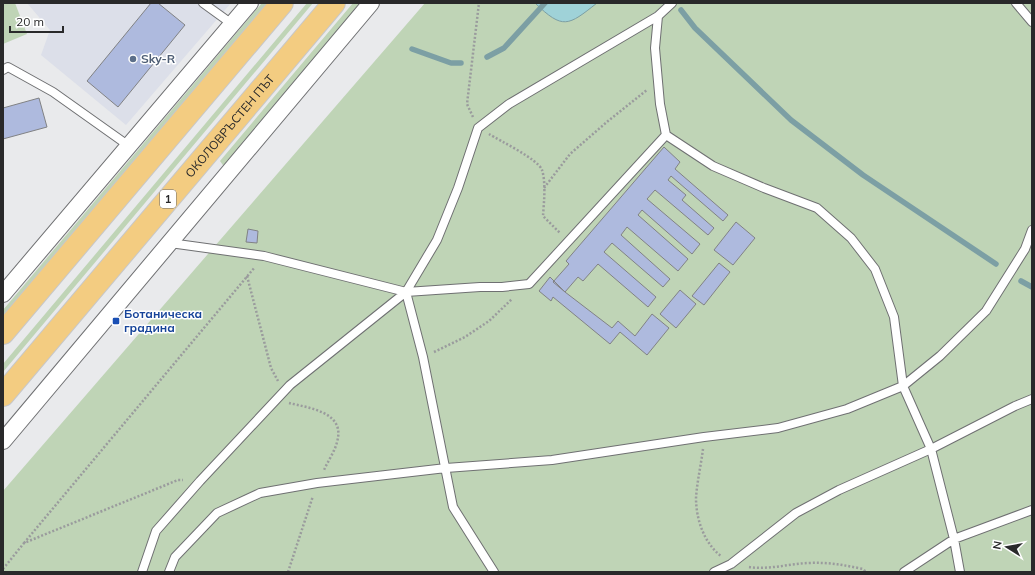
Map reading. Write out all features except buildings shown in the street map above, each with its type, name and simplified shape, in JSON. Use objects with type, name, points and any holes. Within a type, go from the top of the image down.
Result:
[{"type":"highway","points":[[3,333],[282,3]]},
{"type":"highway","name":"ОКОЛОВРЪСТЕН ПЪТ","points":[[3,395],[334,3]]},
{"type":"street","points":[[3,294],[250,3]]},
{"type":"street","points":[[3,441],[371,3]]},
{"type":"lane","points":[[203,3],[232,24]]},
{"type":"lane","points":[[142,572],[156,531],[200,481],[283,392],[406,292],[437,240],[458,188],[478,128],[509,104],[658,16],[672,3]]},
{"type":"lane","points":[[1016,3],[1032,22]]},
{"type":"lane","points":[[658,16],[655,48],[660,104],[666,135],[713,166],[817,208],[851,238],[875,269],[894,317],[903,386],[931,449],[954,539],[960,572]]},
{"type":"lane","points":[[3,70],[8,67],[52,92],[129,146]]},
{"type":"lane","points":[[170,243],[264,256],[406,292],[502,287],[529,284],[666,135]]},
{"type":"lane","points":[[169,572],[175,557],[217,514],[260,493],[317,483],[446,468],[552,460],[704,437],[778,428],[848,409],[903,386],[940,356],[986,311],[1025,249],[1032,230]]},
{"type":"lane","points":[[406,292],[423,357],[453,507],[494,572]]},
{"type":"lane","points":[[714,572],[731,564],[796,513],[839,490],[931,449],[1015,406],[1032,399]]},
{"type":"lane","points":[[904,572],[954,539],[1032,510]]},
{"type":"path","points":[[479,3],[467,104],[478,128],[536,161],[542,169],[544,188],[543,216],[568,241]]},
{"type":"path","points":[[544,188],[570,154],[658,81]]},
{"type":"path","points":[[3,569],[264,256]]},
{"type":"path","points":[[247,276],[271,368],[283,392]]},
{"type":"path","points":[[423,357],[465,337],[489,321],[529,284]]},
{"type":"path","points":[[276,400],[323,412],[336,422],[339,432],[337,442],[317,483],[288,572]]},
{"type":"path","points":[[24,543],[178,480],[200,481]]},
{"type":"shaded area","points":[[27,3],[231,3],[126,125],[41,55],[50,30]]},
{"type":"green space","points":[[3,3],[15,3],[27,34],[3,44]]},
{"type":"green space","points":[[262,3],[268,3],[3,319],[3,310]]},
{"type":"green space","points":[[307,3],[313,3],[3,372],[3,364]]},
{"type":"green space","points":[[353,3],[364,3],[225,168],[220,161]]},
{"type":"green space","points":[[425,3],[1032,3],[1032,572],[3,572],[3,491]]},
{"type":"water","points":[[535,3],[597,3],[579,16],[566,22],[552,18]]},
{"type":"waterway","points":[[487,57],[504,48],[545,3]]},
{"type":"waterway","points":[[681,10],[695,28],[791,120],[863,175],[996,264]]},
{"type":"waterway","points":[[412,49],[451,63],[461,63]]},
{"type":"waterway","points":[[1021,281],[1032,287]]},
{"type":"place","name":"Sky-R","points":[[133,59]]},
{"type":"place","name":"Ботаническа градина","points":[[116,321]]}]
